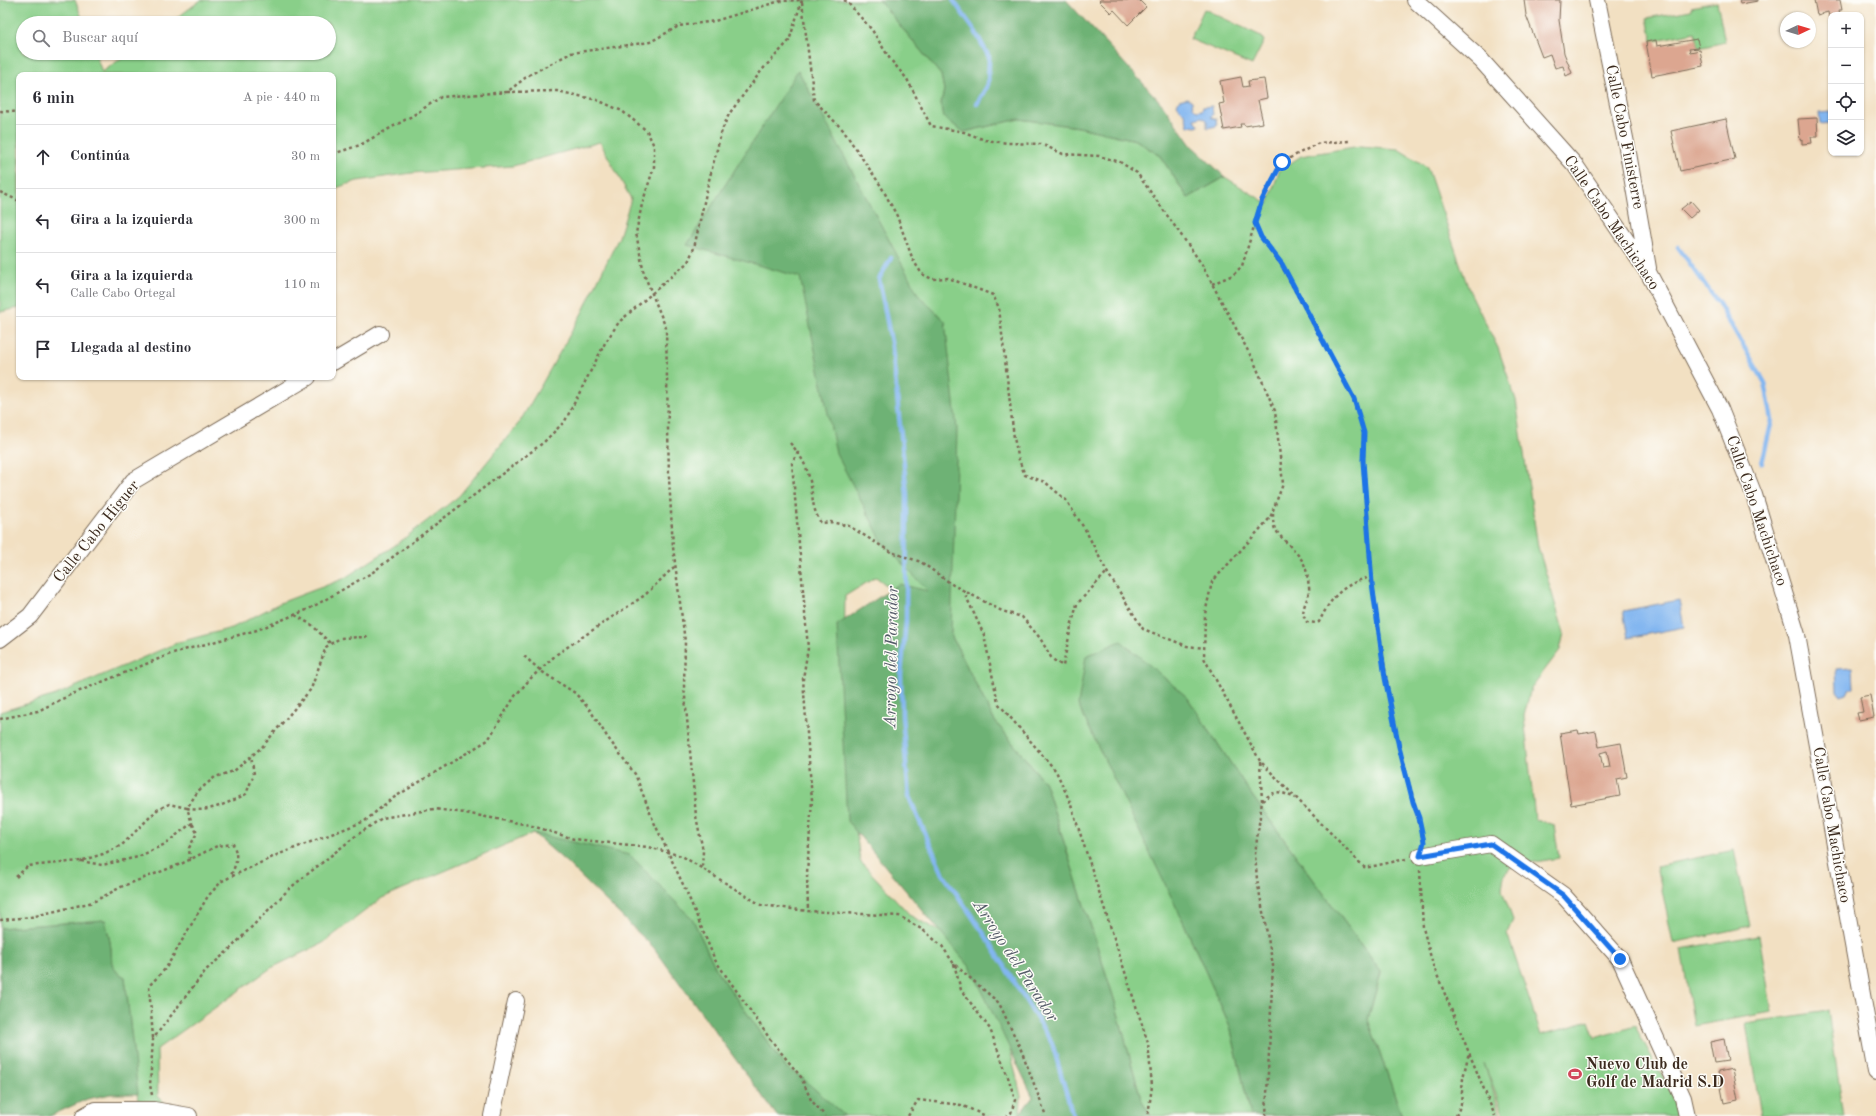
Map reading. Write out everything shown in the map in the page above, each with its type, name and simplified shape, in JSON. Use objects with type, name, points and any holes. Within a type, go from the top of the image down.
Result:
[{"type":"street","name":"Calle Cabo Machichaco","points":[[1415,0],[1481,60],[1575,165],[1649,274],[1720,409],[1754,495],[1797,635],[1876,1072]]},
{"type":"street","name":"Calle Cabo Finisterre","points":[[1597,0],[1628,153],[1649,274]]},
{"type":"street","points":[[336,360],[380,334]]},
{"type":"street","name":"Calle Cabo Higuer","points":[[0,639],[30,616],[133,481],[303,380]]},
{"type":"street","points":[[1420,856],[1491,844],[1563,895],[1620,959],[1683,1098],[1688,1116]]},
{"type":"street","points":[[492,1116],[516,1001]]},
{"type":"street","points":[[84,1116],[95,1110],[154,1110],[189,1116]]},
{"type":"path","points":[[507,92],[529,75],[572,53],[650,42],[679,26],[715,21],[780,1],[801,0]]},
{"type":"path","points":[[0,719],[38,711],[70,695],[173,653],[257,630],[309,610],[373,572],[544,442],[565,420],[605,343],[619,322],[688,262],[694,248],[722,130],[730,114],[762,70],[789,41],[802,0],[814,100],[843,130],[881,186],[897,216],[913,260],[922,274],[932,278],[948,278],[993,295],[999,308],[1014,438],[1019,460],[1026,475],[1045,482],[1066,500],[1086,531],[1107,572],[1143,629],[1187,646],[1204,648]]},
{"type":"path","points":[[844,0],[872,30],[890,59],[907,79],[931,126],[964,132],[985,140],[1008,144],[1041,144],[1063,154],[1099,156],[1120,162],[1137,173],[1151,190],[1201,263],[1256,364],[1275,411],[1283,484],[1270,518],[1212,582],[1205,614],[1204,658],[1260,761],[1365,868],[1420,856]]},
{"type":"path","points":[[336,153],[360,144],[412,116],[441,97],[507,92],[557,91],[597,100],[622,111],[647,131],[654,146],[654,167],[642,204],[636,233],[644,274],[666,328],[669,478],[676,565],[685,642],[684,686],[688,743],[696,816],[703,851],[702,868]]},
{"type":"path","points":[[0,111],[16,112]]},
{"type":"path","points":[[1212,284],[1233,274],[1242,266],[1262,200],[1282,162],[1319,143],[1349,141]]},
{"type":"path","points":[[0,192],[16,200]]},
{"type":"path","points":[[1255,223],[1261,237],[1282,264],[1354,399],[1364,433],[1363,461],[1372,583],[1385,678],[1399,747],[1413,802],[1419,818],[1424,842],[1420,856],[1423,928],[1433,965],[1495,1116]]},
{"type":"path","points":[[790,443],[798,452],[806,467],[810,478],[814,511],[820,523],[831,522],[849,526],[897,554],[916,560],[963,590],[1002,611],[1022,617],[1040,638],[1052,659],[1063,666],[1070,626],[1077,604],[1107,572]]},
{"type":"path","points":[[798,452],[792,463],[808,648],[803,679],[812,800],[807,873],[808,911]]},
{"type":"path","points":[[1273,513],[1274,528],[1304,563],[1310,589],[1308,596],[1304,601],[1304,618],[1307,622],[1319,622],[1337,593],[1354,582],[1365,578],[1372,583]]},
{"type":"path","points":[[154,1110],[150,1085],[153,1039],[148,986],[166,968],[208,896],[222,881],[277,855],[365,821],[390,800],[488,740],[515,696],[531,678],[541,671],[557,654],[645,595],[676,565]]},
{"type":"path","points":[[963,590],[984,635],[998,702],[1056,772],[1070,802],[1148,1043],[1152,1086],[1148,1116]]},
{"type":"path","points":[[294,615],[312,624],[331,644]]},
{"type":"path","points":[[187,808],[198,791],[215,777],[234,771],[262,747],[311,689],[326,647],[340,638],[365,638],[370,634]]},
{"type":"path","points":[[524,656],[541,671],[575,693],[590,710],[608,738],[635,774],[653,820],[669,852],[715,960],[770,1039],[801,1077],[810,1100],[825,1116]]},
{"type":"path","points":[[16,877],[28,866],[80,861],[122,845],[156,810],[169,804],[198,811],[224,805],[246,794],[254,774],[251,756]]},
{"type":"path","points":[[1260,761],[1262,801],[1256,861],[1257,880],[1273,964],[1266,1116]]},
{"type":"path","points":[[1262,801],[1272,793],[1280,792],[1297,798]]},
{"type":"path","points":[[187,808],[197,833],[189,848],[190,860]]},
{"type":"path","points":[[153,1039],[206,970],[229,950],[290,888],[357,835],[382,818],[434,809],[465,813],[529,825],[574,839],[648,846],[669,852],[682,856],[762,905],[808,911],[899,916],[923,930],[942,946],[954,964],[999,1003],[1022,1052],[1046,1116]]},
{"type":"path","points":[[80,861],[102,865],[138,857],[165,844],[192,823]]},
{"type":"path","points":[[0,920],[31,917],[93,902],[123,886],[190,860],[217,846],[233,844],[237,852],[237,864],[230,877]]},
{"type":"path","points":[[954,964],[961,990],[990,1029],[1010,1080],[1015,1100],[1011,1113],[1007,1116]]},
{"type":"path","points":[[1456,1116],[1461,1104],[1463,1078],[1469,1051]]},
{"type":"path","points":[[908,1116],[918,1100],[961,1105],[986,1116]]},
{"type":"green space","points":[[0,0],[75,0],[81,16],[16,16],[16,60],[98,60],[102,72],[16,72],[16,309],[0,312]]},
{"type":"green space","points":[[201,0],[879,0],[941,75],[944,90],[941,104],[964,132],[1019,119],[1079,127],[1136,140],[1160,156],[1188,198],[1225,177],[1268,204],[1279,171],[1301,156],[1360,146],[1398,149],[1427,167],[1469,290],[1498,348],[1516,400],[1538,547],[1564,633],[1560,650],[1531,688],[1524,716],[1535,819],[1554,825],[1559,858],[1512,866],[1504,875],[1502,890],[1513,920],[1507,933],[1541,1035],[1589,1021],[1595,1038],[1635,1026],[1673,1096],[1677,1116],[1504,1116],[1484,1063],[1501,1116],[1402,1116],[1368,1019],[1381,972],[1253,797],[1187,697],[1182,919],[1230,1026],[1251,1116],[1151,1116],[1141,1099],[1115,1002],[1045,783],[994,720],[951,635],[876,577],[845,596],[843,732],[860,861],[911,916],[988,957],[1021,1096],[1020,1116],[844,1116],[786,1068],[717,971],[693,920],[533,833],[382,898],[323,943],[271,968],[157,1049],[158,1096],[176,1116],[139,1111],[125,977],[114,969],[105,920],[0,928],[0,712],[56,695],[179,642],[232,628],[280,603],[343,579],[397,544],[459,496],[519,423],[543,382],[582,313],[619,237],[631,199],[600,142],[513,166],[412,173],[357,181],[336,188],[336,72],[102,72],[119,60],[336,60],[336,16],[179,16]]},
{"type":"green space","points":[[879,0],[1066,0],[1162,104],[1191,145],[1225,177],[1188,198],[1160,156],[1136,140],[1079,127],[1019,119],[964,132],[944,118],[941,104],[944,90],[941,75]]},
{"type":"green space","points":[[1717,2],[1725,42],[1699,48],[1695,32],[1652,41],[1647,18],[1691,10],[1691,7]]},
{"type":"green space","points":[[1204,9],[1261,36],[1264,41],[1252,65],[1190,39]]},
{"type":"green space","points":[[798,70],[919,296],[945,321],[957,429],[951,635],[994,720],[1045,783],[1115,1002],[1141,1099],[1151,1116],[1018,1116],[1033,1097],[971,968],[847,821],[837,625],[899,584],[928,591],[883,543],[836,453],[800,277],[687,245]]},
{"type":"green space","points":[[1121,641],[1187,697],[1253,797],[1381,972],[1368,1019],[1402,1116],[1251,1116],[1230,1026],[1182,919],[1078,705],[1086,656]]},
{"type":"green space","points":[[533,833],[630,855],[693,920],[717,971],[786,1068],[801,1077],[845,1116],[777,1116],[654,948],[566,862]]},
{"type":"green space","points":[[1734,850],[1750,926],[1673,943],[1657,866]]},
{"type":"green space","points":[[105,920],[114,969],[125,977],[138,1094],[111,1094],[87,1099],[50,1116],[0,1116],[0,928]]},
{"type":"green space","points":[[1759,935],[1772,1012],[1694,1026],[1681,949]]},
{"type":"green space","points":[[1828,1011],[1844,1116],[1761,1116],[1746,1023]]},
{"type":"water","points":[[1187,98],[1192,101],[1193,107],[1197,111],[1202,110],[1203,107],[1212,106],[1213,115],[1211,117],[1216,119],[1217,126],[1207,128],[1207,120],[1202,117],[1195,119],[1199,126],[1188,126],[1185,115],[1177,105],[1179,100]]},
{"type":"water","points":[[1828,112],[1828,123],[1820,124],[1819,113]]},
{"type":"water","points":[[1679,600],[1684,627],[1628,638],[1623,611]]},
{"type":"water","points":[[1852,668],[1853,688],[1850,688],[1847,694],[1841,696],[1837,691],[1836,669]]},
{"type":"building","points":[[1139,0],[1146,7],[1128,25],[1114,10],[1111,13],[1099,1]]},
{"type":"building","points":[[1524,0],[1560,0],[1559,20],[1564,53],[1572,73],[1566,76],[1563,66],[1555,68],[1550,54],[1542,57],[1526,15]]},
{"type":"building","points":[[1739,0],[1758,0],[1758,1],[1740,4]]},
{"type":"building","points":[[1814,0],[1840,0],[1842,10],[1839,10],[1839,12],[1828,12],[1817,15]]},
{"type":"building","points":[[1697,39],[1699,48],[1689,49],[1690,52],[1700,50],[1703,66],[1652,76],[1646,42],[1656,40],[1657,46]]},
{"type":"building","points":[[1241,77],[1243,87],[1249,86],[1248,81],[1264,79],[1267,98],[1258,100],[1263,123],[1245,126],[1244,124],[1240,124],[1241,127],[1224,130],[1219,104],[1224,103],[1220,81]]},
{"type":"building","points":[[1817,118],[1818,137],[1811,137],[1812,143],[1802,144],[1802,139],[1800,140],[1798,119]]},
{"type":"building","points":[[1726,119],[1735,159],[1680,171],[1671,131]]},
{"type":"building","points":[[1691,201],[1699,210],[1690,218],[1681,209]]},
{"type":"building","points":[[1870,695],[1874,717],[1859,720],[1857,713],[1863,712],[1860,697]]},
{"type":"building","points":[[1578,730],[1579,734],[1596,731],[1599,747],[1621,743],[1627,777],[1617,779],[1620,796],[1571,805],[1560,733]],"holes":[[[1607,751],[1610,767],[1603,768],[1600,753]]]},
{"type":"building","points":[[1724,1039],[1728,1061],[1714,1063],[1710,1042]]},
{"type":"building","points":[[1732,1069],[1738,1100],[1724,1103],[1718,1072]]},
{"type":"waterway","name":"Arroyo del Parador","points":[[953,0],[975,31],[989,57],[988,84],[977,104]]},
{"type":"waterway","points":[[1678,247],[1719,304],[1765,383],[1772,420],[1762,463]]},
{"type":"waterway","name":"Arroyo del Parador","points":[[891,258],[879,279],[892,347],[907,495],[906,621],[901,675],[902,715],[909,797],[943,874],[989,941],[1052,1043],[1073,1116]]},
{"type":"place","name":"Nuevo Club de Golf de Madrid S.D","points":[[1575,1074]]},
{"type":"route","points":[[1282,162],[1262,200],[1255,223],[1261,237],[1282,264],[1354,399],[1364,433],[1363,461],[1372,583],[1385,678],[1399,747],[1413,802],[1419,818],[1424,842],[1420,856],[1491,844],[1563,895],[1620,959]]}]
